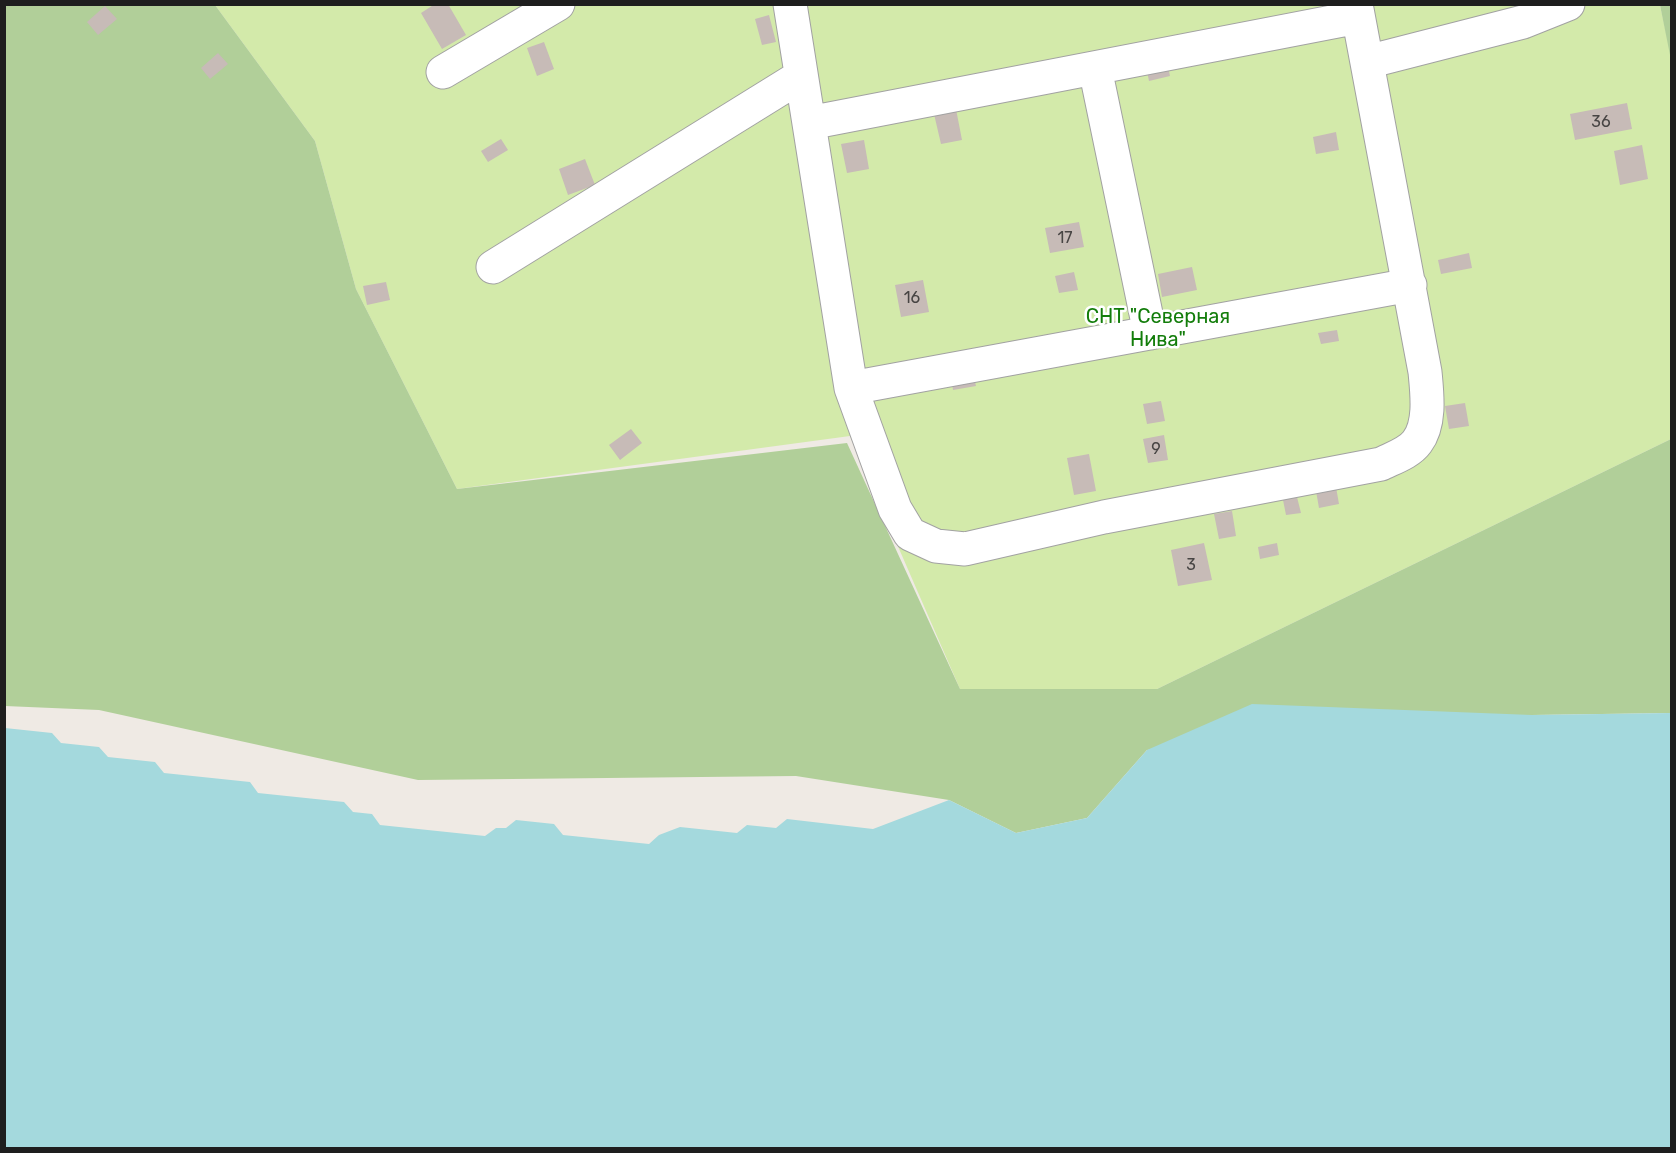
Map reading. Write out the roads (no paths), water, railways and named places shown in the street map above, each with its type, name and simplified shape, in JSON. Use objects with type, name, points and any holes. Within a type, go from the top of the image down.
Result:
[{"type":"lane","points":[[442,72],[558,4]]},
{"type":"lane","points":[[790,4],[851,388],[895,509],[910,534],[936,546],[965,549],[1104,517],[1381,464],[1405,452],[1417,442],[1424,426],[1427,400],[1425,372],[1357,11],[1095,68],[809,123]]},
{"type":"lane","points":[[1366,62],[1523,22],[1568,4]]},
{"type":"lane","points":[[1095,68],[1150,333]]},
{"type":"lane","points":[[493,267],[801,76]]},
{"type":"lane","points":[[851,388],[1410,285]]},
{"type":"water","points":[[1252,704],[1532,715],[1671,713],[1671,1148],[5,1148],[5,728],[52,733],[61,743],[99,747],[108,757],[155,762],[164,773],[250,782],[258,793],[344,802],[353,812],[372,814],[380,825],[485,836],[496,828],[506,828],[516,820],[554,824],[563,835],[649,844],[659,835],[680,827],[737,833],[747,825],[776,828],[787,819],[873,829],[949,800],[1016,833],[1087,818],[1147,750]]},
{"type":"park label","name":"СНТ \"Северная Нива\"","points":[[1158,328]]}]
